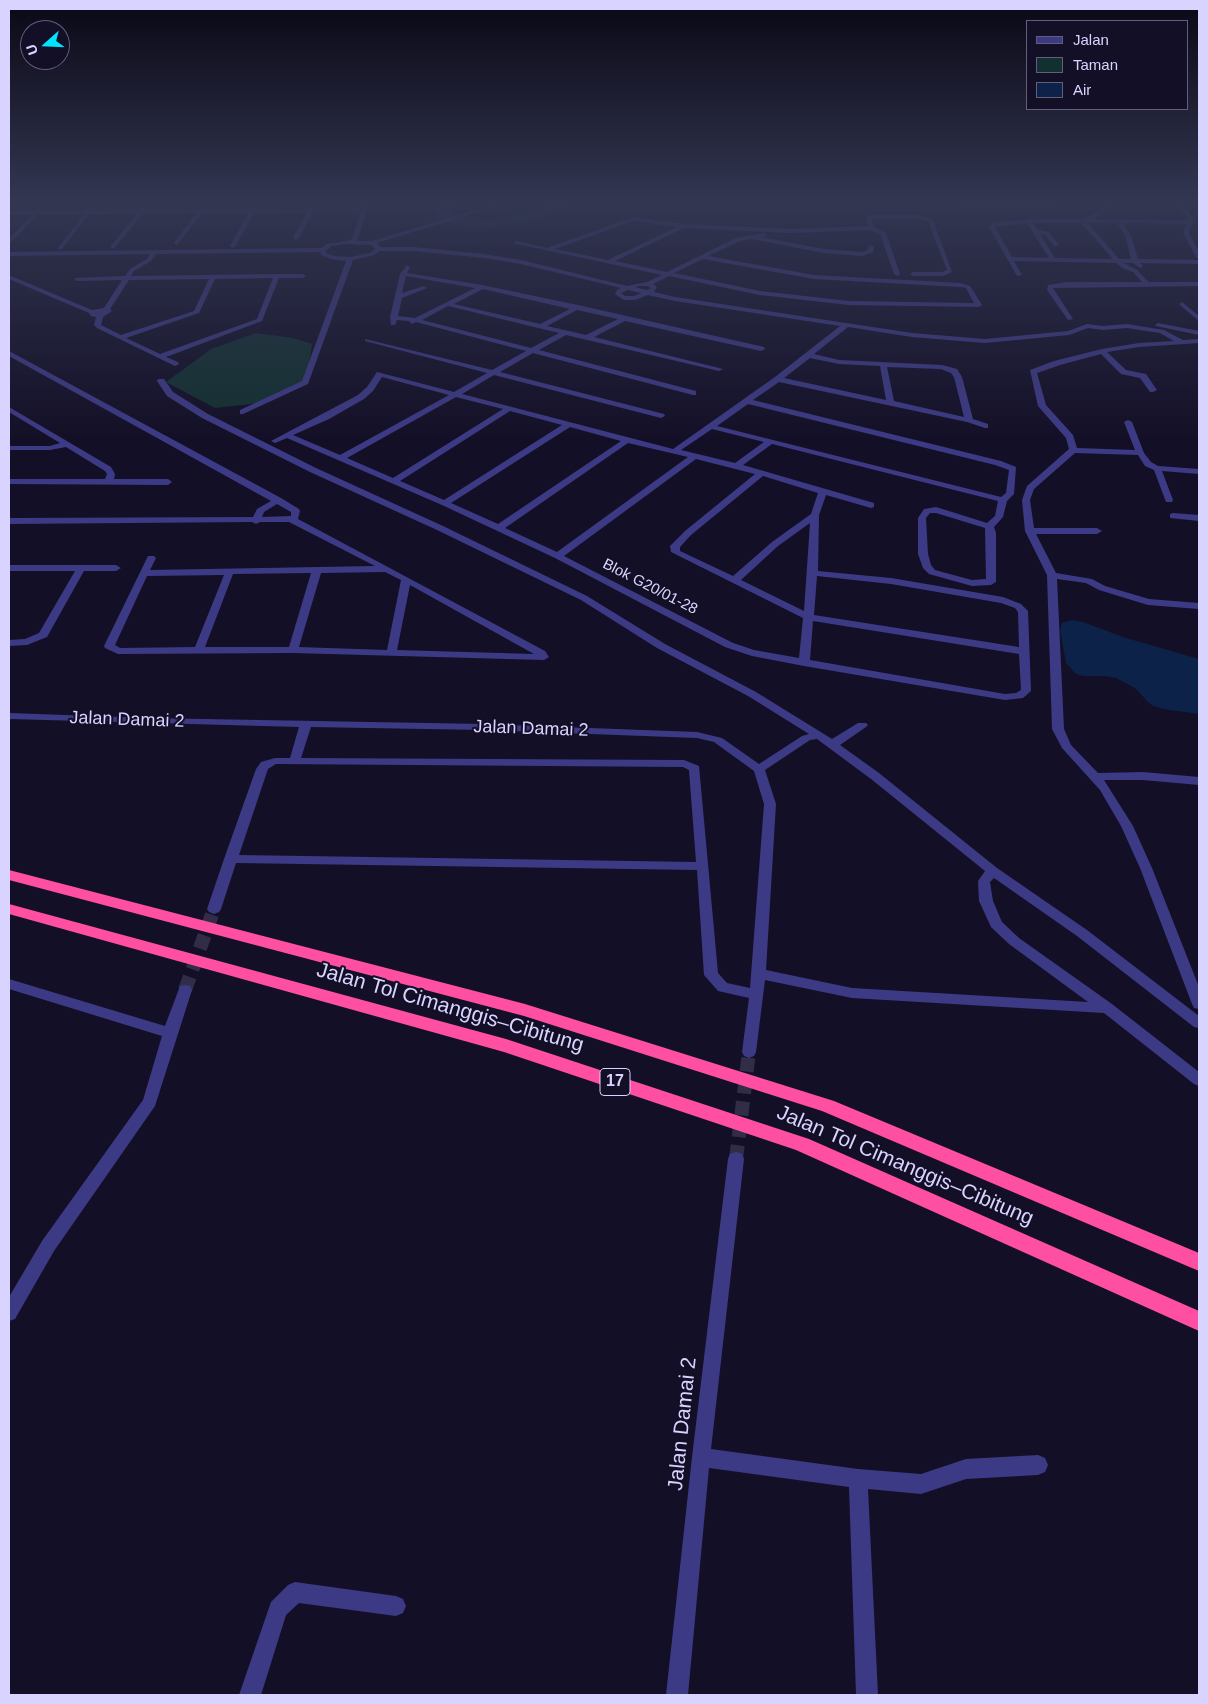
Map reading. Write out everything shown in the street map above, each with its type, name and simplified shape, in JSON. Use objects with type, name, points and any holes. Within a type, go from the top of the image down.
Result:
[{"type":"highway","name":"Jalan Tol Cimanggis–Cibitung","points":[[9,875],[525,1010],[828,1106],[1199,1262]]},
{"type":"highway","name":"Jalan Tol Cimanggis–Cibitung","points":[[9,909],[506,1046],[802,1144],[1198,1320]]},
{"type":"street","points":[[24,284],[91,312],[103,313]]},
{"type":"street","points":[[123,284],[103,313],[98,325],[99,327],[175,364]]},
{"type":"street","points":[[121,337],[197,312],[210,284]]},
{"type":"street","points":[[161,356],[260,320],[274,284]]},
{"type":"street","points":[[243,412],[297,388],[305,382],[341,284]]},
{"type":"street","points":[[402,284],[393,317],[415,320],[693,392]]},
{"type":"street","points":[[461,284],[578,307],[761,349]]},
{"type":"street","points":[[608,284],[714,306],[845,326],[968,341],[1072,332],[1079,322]]},
{"type":"street","points":[[613,304],[624,298],[635,298],[649,293],[654,290],[654,287],[648,284],[636,284],[619,291],[618,294],[624,298]]},
{"type":"street","points":[[711,284],[812,299],[889,305],[979,305],[968,287],[934,284]]},
{"type":"street","points":[[1181,342],[1162,331],[1151,328],[1127,326],[1103,328],[1079,322],[1050,290],[1050,286],[1066,284],[1199,284]]},
{"type":"street","points":[[415,320],[482,287]]},
{"type":"street","points":[[400,296],[424,288]]},
{"type":"street","points":[[447,304],[719,369]]},
{"type":"street","points":[[1182,304],[1199,319]]},
{"type":"street","points":[[542,326],[578,307]]},
{"type":"street","points":[[599,312],[606,308]]},
{"type":"street","points":[[588,337],[626,318]]},
{"type":"street","points":[[1051,335],[1079,322],[1129,322],[1177,327],[1199,333]]},
{"type":"street","points":[[676,451],[778,379],[845,326]]},
{"type":"street","points":[[340,459],[564,333]]},
{"type":"street","points":[[367,340],[661,416]]},
{"type":"street","points":[[1073,450],[1070,437],[1042,406],[1033,372],[1057,363],[1102,351],[1199,341]]},
{"type":"street","points":[[1102,351],[1124,372],[1143,376],[1153,390]]},
{"type":"street","points":[[9,353],[278,500],[296,511],[295,517],[290,520]]},
{"type":"street","points":[[808,355],[839,362],[942,366],[954,371],[958,377],[969,420]]},
{"type":"street","points":[[883,363],[890,404]]},
{"type":"street","points":[[275,441],[361,397],[370,389],[380,374],[627,440],[736,466],[871,505]]},
{"type":"street","points":[[778,379],[969,420],[984,426]]},
{"type":"street","points":[[161,381],[170,394],[205,416],[313,470],[440,528],[584,598],[661,646],[752,694],[819,735],[876,776],[993,871],[1082,933],[1199,1023]]},
{"type":"street","points":[[747,401],[1013,468],[1010,494],[1003,500],[998,517],[989,526],[991,582],[972,583],[932,572],[926,566],[923,554],[922,518],[927,511],[936,510],[989,526]]},
{"type":"street","points":[[394,481],[510,408]]},
{"type":"street","points":[[9,409],[108,469],[111,474],[109,481]]},
{"type":"street","points":[[1128,422],[1140,453],[1148,464],[1157,468],[1199,471]]},
{"type":"street","points":[[445,503],[569,424]]},
{"type":"street","points":[[709,426],[1003,500]]},
{"type":"street","name":"Blok G20/01-28","points":[[288,436],[445,503],[558,556],[729,644],[762,656],[1005,697],[1019,696],[1026,691],[1023,651]]},
{"type":"street","points":[[498,528],[627,440]]},
{"type":"street","points":[[736,466],[770,442]]},
{"type":"street","points":[[9,448],[50,448],[68,444]]},
{"type":"street","points":[[1140,453],[1073,450],[1030,488],[1026,500],[1030,531],[1052,575],[1058,729],[1066,746],[1096,777],[1120,812],[1135,841],[1199,1004]]},
{"type":"street","points":[[558,556],[696,456]]},
{"type":"street","points":[[1157,468],[1169,500]]},
{"type":"street","points":[[761,474],[688,533],[674,549],[676,552],[809,617],[1023,651],[1023,612],[1013,603],[891,581],[813,573]]},
{"type":"street","points":[[9,482],[168,482]]},
{"type":"street","points":[[804,663],[813,573],[815,515],[823,492]]},
{"type":"street","points":[[256,521],[260,511],[278,500]]},
{"type":"street","points":[[734,582],[775,544],[815,515]]},
{"type":"street","points":[[1173,516],[1199,518]]},
{"type":"street","points":[[9,521],[290,520],[406,579],[544,657],[293,650],[118,651],[108,646],[151,558]]},
{"type":"street","points":[[1030,531],[1097,531]]},
{"type":"street","points":[[9,643],[27,642],[43,635],[81,568]]},
{"type":"street","points":[[9,569],[116,568]]},
{"type":"street","points":[[144,573],[385,569]]},
{"type":"street","points":[[293,650],[317,570]]},
{"type":"street","points":[[199,650],[230,572]]},
{"type":"street","points":[[1052,575],[1090,581],[1102,588],[1148,602],[1199,606]]},
{"type":"street","points":[[391,654],[406,579]]},
{"type":"street","name":"Jalan Damai 2","points":[[9,716],[483,727],[697,735],[718,740],[758,769]]},
{"type":"street","points":[[295,760],[306,724]]},
{"type":"street","points":[[833,744],[862,726]]},
{"type":"street","points":[[749,1052],[759,974],[770,804],[758,769],[806,738],[819,735]]},
{"type":"street","points":[[214,909],[262,769],[266,764],[275,760],[684,764],[695,768],[711,975],[723,987],[757,995]]},
{"type":"street","points":[[1096,777],[1143,776],[1199,781]]},
{"type":"street","points":[[230,859],[702,866]]},
{"type":"street","points":[[993,871],[984,881],[986,901],[996,924],[1014,941],[1107,1008],[1199,1080]]},
{"type":"street","points":[[759,974],[852,993],[1107,1008]]},
{"type":"street","points":[[9,984],[170,1033]]},
{"type":"street","points":[[9,1313],[48,1246],[150,1102],[185,990]]},
{"type":"street","name":"Jalan Damai 2","points":[[677,1695],[701,1457],[736,1159]]},
{"type":"street","points":[[701,1457],[858,1479],[921,1484],[966,1469],[1038,1465]]},
{"type":"street","points":[[858,1479],[867,1695]]},
{"type":"street","points":[[250,1695],[278,1609],[295,1592],[396,1606]]},
{"type":"green space","points":[[256,333],[293,338],[312,344],[307,379],[260,403],[215,408],[166,382],[211,349]]},
{"type":"water","points":[[1072,620],[1199,659],[1199,714],[1153,706],[1135,688],[1116,678],[1076,674],[1066,663],[1060,630],[1062,623]]},
{"type":"tunnel","points":[[185,990],[214,909]]},
{"type":"tunnel","points":[[736,1159],[749,1052]]}]
